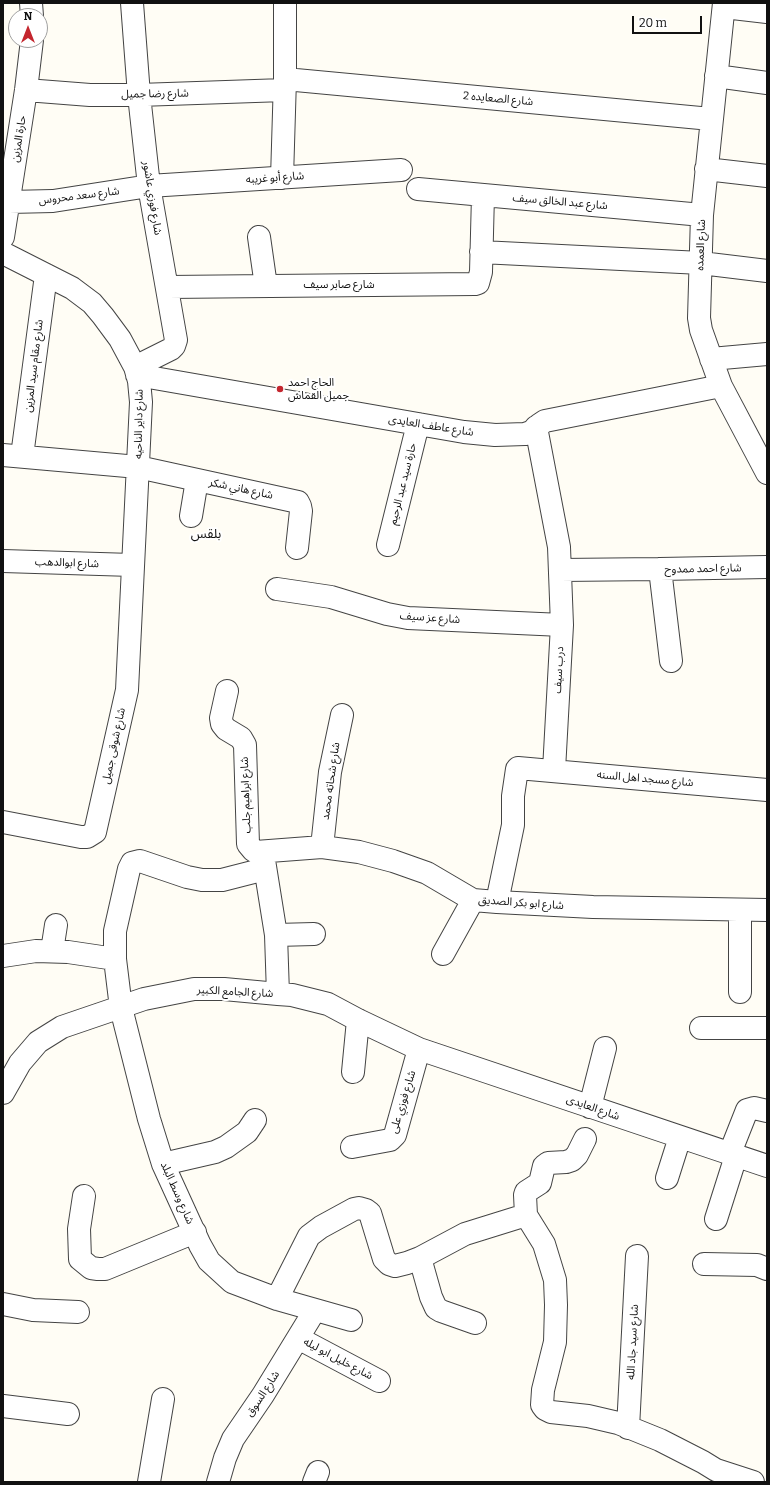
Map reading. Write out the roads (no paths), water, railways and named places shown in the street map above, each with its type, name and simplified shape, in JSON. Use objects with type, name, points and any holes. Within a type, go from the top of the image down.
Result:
[{"type":"street","name":"شارع فوزي عاشور","points":[[132,3],[139,95],[149,186],[168,287],[176,343],[171,349],[136,371]]},
{"type":"street","points":[[282,178],[285,85],[285,3]]},
{"type":"street","points":[[724,5],[767,12]]},
{"type":"street","name":"شارع العمده","points":[[724,5],[702,215],[699,318],[700,330],[721,386],[767,473]]},
{"type":"street","name":"حارة المزين","points":[[3,237],[9,202],[9,154],[26,90],[31,48]]},
{"type":"street","points":[[716,76],[767,83]]},
{"type":"street","name":"شارع رضا جميل","points":[[26,90],[90,95],[139,95],[285,85]]},
{"type":"street","name":"شارع الصعايده 2","points":[[285,85],[711,119]]},
{"type":"street","points":[[706,169],[767,176]]},
{"type":"street","name":"شارع أبو غريبه","points":[[149,186],[401,170]]},
{"type":"street","name":"شارع سعد محروس","points":[[9,202],[53,201],[149,186]]},
{"type":"street","name":"شارع عبد الخالق سيف","points":[[418,189],[702,215]]},
{"type":"street","name":"شارع صابر سيف","points":[[168,287],[475,284],[478,283],[480,278],[483,195]]},
{"type":"street","points":[[259,237],[266,286]]},
{"type":"street","points":[[481,252],[700,263],[767,270]]},
{"type":"street","name":"شارع داير الناحيه","points":[[3,253],[72,288],[92,303],[104,316],[120,339],[136,371],[139,381],[141,402],[132,565]]},
{"type":"street","name":"شارع مقام سيد المزين","points":[[46,275],[13,456],[138,467]]},
{"type":"street","points":[[711,359],[767,354]]},
{"type":"street","name":"شارع عاطف العايدى","points":[[136,371],[418,424],[464,432],[495,435],[525,434],[531,432],[545,421],[721,386]]},
{"type":"street","name":"حارة سيد عبد الرحيم","points":[[388,545],[418,424]]},
{"type":"street","name":"درب سيف","points":[[536,427],[560,547],[562,625],[554,770]]},
{"type":"street","name":"شارع هاني شكر","points":[[138,467],[298,502],[301,511],[297,548]]},
{"type":"street","points":[[191,516],[197,480]]},
{"type":"street","name":"شارع ابوالدهب","points":[[3,561],[132,565]]},
{"type":"street","name":"شارع شوقى جميل","points":[[3,822],[82,837],[86,837],[95,832],[127,690],[132,565]]},
{"type":"street","name":"شارع احمد ممدوح","points":[[672,661],[660,569],[767,567]]},
{"type":"street","points":[[560,570],[660,569]]},
{"type":"street","name":"شارع عز سيف","points":[[277,589],[331,597],[387,614],[408,618],[562,625]]},
{"type":"street","name":"شارع ابراهيم جلب","points":[[227,691],[221,718],[222,724],[226,729],[241,738],[244,745],[248,844],[264,860]]},
{"type":"street","name":"شارع شحاته محمد","points":[[322,847],[330,772],[342,715]]},
{"type":"street","name":"شارع مسجد اهل السنه","points":[[497,902],[513,825],[514,796],[518,768],[767,790]]},
{"type":"street","name":"شارع ابو بكر الصديق","points":[[115,959],[115,931],[129,869],[132,863],[140,861],[187,877],[202,880],[222,880],[264,860],[322,847],[359,852],[406,865],[427,873],[472,900],[593,907],[767,910]]},
{"type":"street","points":[[264,860],[276,935],[278,994]]},
{"type":"street","points":[[443,954],[472,900]]},
{"type":"street","points":[[740,910],[740,992]]},
{"type":"street","points":[[52,951],[56,925]]},
{"type":"street","points":[[276,935],[314,934]]},
{"type":"street","points":[[3,956],[36,951],[52,951],[115,959]]},
{"type":"street","name":"شارع وسط البلد","points":[[115,959],[121,1008],[149,1119],[163,1164],[209,1261],[232,1282],[277,1299],[351,1320]]},
{"type":"street","name":"شارع الجامع الكبير","points":[[3,1093],[20,1063],[38,1042],[62,1027],[144,999],[194,989],[224,989],[292,995],[328,1004],[419,1050]]},
{"type":"street","points":[[353,1072],[358,1020]]},
{"type":"street","points":[[700,1028],[767,1028]]},
{"type":"street","points":[[590,1107],[605,1048]]},
{"type":"street","name":"شارع العايدى","points":[[419,1050],[767,1166]]},
{"type":"street","name":"شارع فوزي على","points":[[352,1147],[390,1140],[395,1135],[419,1050]]},
{"type":"street","points":[[716,1219],[747,1110],[754,1108],[767,1111]]},
{"type":"street","points":[[163,1164],[215,1152],[226,1147],[247,1132],[255,1120]]},
{"type":"street","points":[[667,1178],[680,1137]]},
{"type":"street","points":[[585,1139],[577,1155],[572,1160],[566,1162],[548,1163],[544,1166],[540,1183],[526,1192],[525,1196],[526,1215],[544,1244],[555,1280],[555,1342],[543,1390],[542,1405],[545,1409],[551,1412],[588,1416],[618,1423],[660,1440],[703,1462],[715,1476],[753,1482]]},
{"type":"street","points":[[84,1196],[79,1229],[80,1259],[91,1268],[98,1270],[105,1269],[195,1232]]},
{"type":"street","points":[[277,1299],[310,1236],[321,1227],[359,1208],[370,1213],[384,1259],[389,1264],[395,1266],[420,1258],[465,1234],[526,1215]]},
{"type":"street","name":"شارع سيد جاد الله","points":[[628,1428],[637,1256]]},
{"type":"street","points":[[420,1258],[431,1297],[436,1308],[475,1323]]},
{"type":"street","points":[[704,1264],[757,1265],[767,1269]]},
{"type":"street","points":[[3,1304],[33,1310],[78,1312]]},
{"type":"street","name":"شارع السوق","points":[[218,1482],[225,1458],[233,1439],[264,1395],[314,1310]]},
{"type":"street","name":"شارع خليل ابو ليله","points":[[298,1338],[379,1381]]},
{"type":"street","points":[[149,1482],[163,1399]]},
{"type":"street","points":[[3,1406],[68,1414]]},
{"type":"place","name":"الحاج احمد جميل القماش","points":[[280,389]]},
{"type":"district","name":"بلقس","points":[[206,534]]}]
